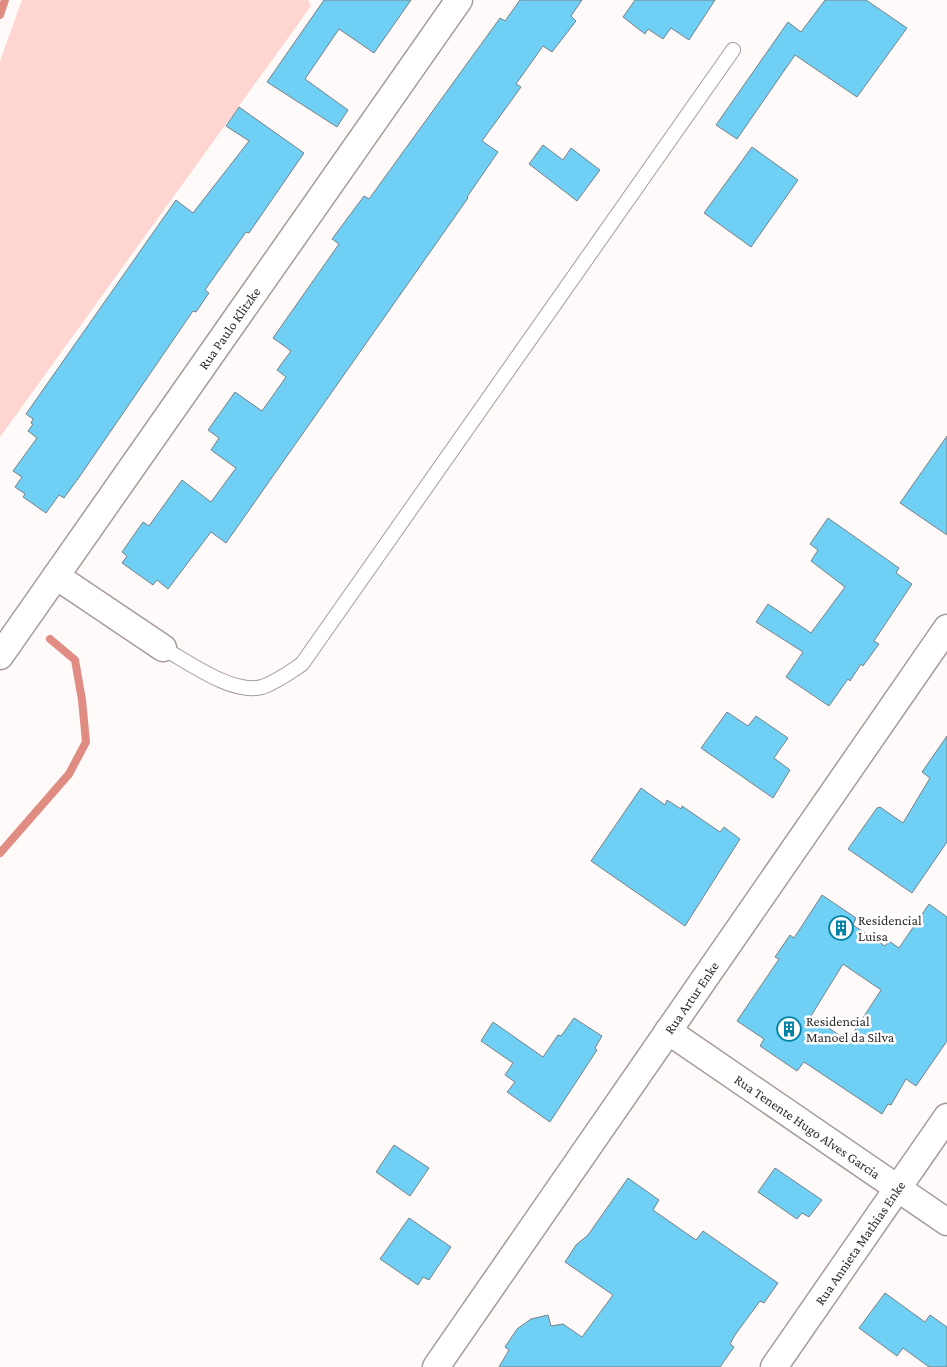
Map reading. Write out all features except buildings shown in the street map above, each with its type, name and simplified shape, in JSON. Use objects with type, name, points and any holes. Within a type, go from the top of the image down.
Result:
[{"type":"street","name":"Rua Paulo Klitzke","points":[[0,656],[459,0]]},
{"type":"street","points":[[56,576],[163,648]]},
{"type":"street","name":"Rua Artur Enke","points":[[436,1367],[947,628]]},
{"type":"street","name":"Rua Tenente Hugo Alves Garcia","points":[[668,1031],[947,1222]]},
{"type":"street","name":"Rua Annieta Mathias Enke","points":[[774,1367],[947,1117]]},
{"type":"lane","points":[[163,648],[214,677],[238,687],[261,687],[283,677],[302,664],[733,50]]},
{"type":"shaded area","points":[[22,0],[308,0],[311,6],[0,437],[0,61]]},
{"type":"waterway","points":[[0,15],[5,0]]},
{"type":"waterway","points":[[0,853],[69,774],[86,742],[82,700],[75,660],[50,639]]},
{"type":"place","name":"Residencial Luisa","points":[[841,928]]},
{"type":"place","name":"Residencial Manoel da Silva","points":[[789,1029]]}]
